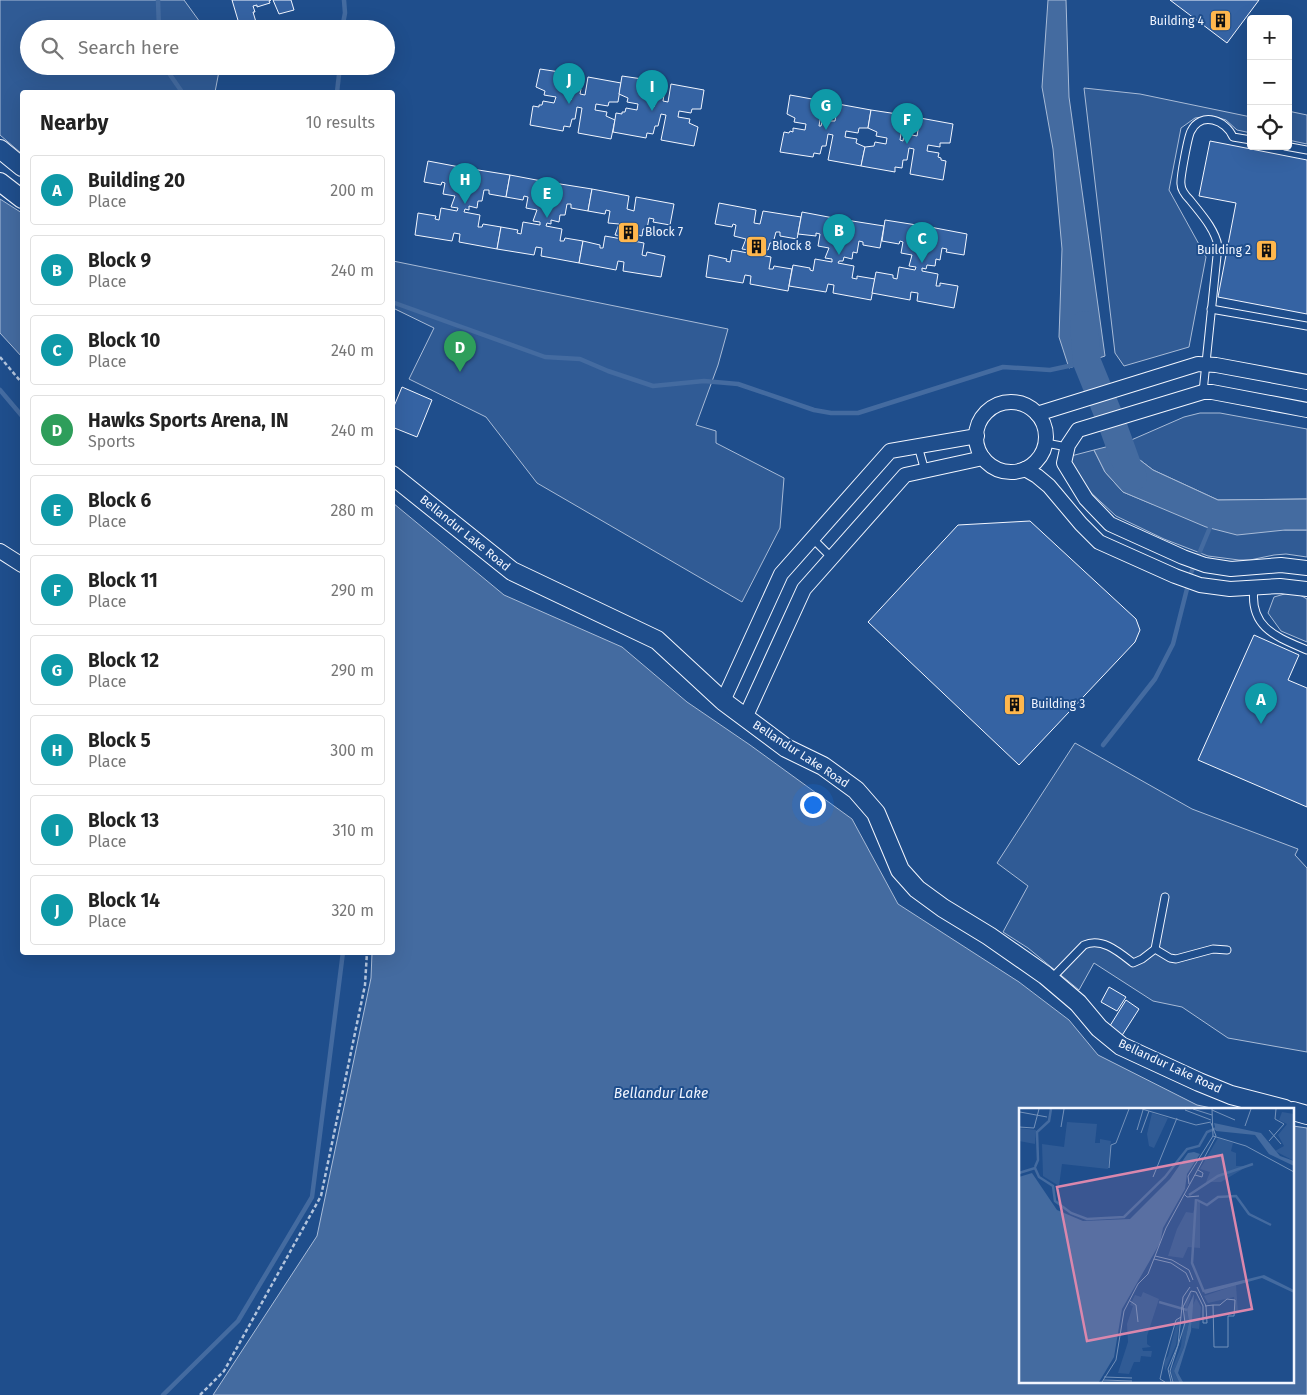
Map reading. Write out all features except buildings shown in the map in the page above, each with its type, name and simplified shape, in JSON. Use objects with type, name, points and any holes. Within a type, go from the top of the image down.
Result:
[{"type":"street","points":[[0,149],[20,166]]},
{"type":"street","points":[[0,182],[20,197]]},
{"type":"street","points":[[1037,414],[1189,367],[1205,364],[1307,382]]},
{"type":"street","points":[[1307,410],[1212,392],[1203,392],[1078,430],[1067,447],[1064,463],[1076,484],[1096,511],[1110,524],[1183,557],[1205,565],[1231,569],[1281,565],[1307,568]]},
{"type":"street","points":[[1015,402],[1024,404],[1037,414],[1044,424],[1046,443],[1038,459],[1025,469],[1014,472],[1005,471],[989,464],[979,450],[977,436],[979,424],[983,417],[996,405],[1015,402]]},
{"type":"street","points":[[723,701],[781,574],[890,451],[977,436]]},
{"type":"street","points":[[745,718],[804,589],[905,475],[983,458]]},
{"type":"street","points":[[1025,469],[1049,486],[1099,542],[1187,581],[1213,588],[1230,589],[1280,586],[1307,589]]},
{"type":"street","name":"Bellandur Lake Road","points":[[395,477],[512,571],[657,640],[723,701],[745,718],[786,748],[823,766],[856,790],[876,813],[900,870],[917,889],[942,908],[988,936],[1050,979],[1078,1003],[1100,1028],[1121,1046],[1231,1095],[1281,1108]]},
{"type":"street","points":[[0,551],[20,565]]},
{"type":"street","points":[[1294,1111],[1307,1114]]},
{"type":"lane","points":[[1203,392],[1218,254],[1217,239],[1186,196],[1180,183],[1190,132],[1199,123],[1211,119],[1223,123],[1233,136],[1247,139]]},
{"type":"lane","points":[[1292,147],[1307,150]]},
{"type":"lane","points":[[1211,309],[1307,326]]},
{"type":"lane","points":[[1046,443],[1067,447]]},
{"type":"lane","points":[[918,446],[925,471]]},
{"type":"lane","points":[[812,538],[832,558]]},
{"type":"lane","points":[[1254,588],[1255,611],[1263,625],[1274,635],[1307,650]]},
{"type":"lane","points":[[1050,979],[1084,944],[1091,942],[1102,943],[1133,963],[1142,959],[1155,949],[1165,897]]},
{"type":"lane","points":[[1155,949],[1170,958],[1176,959],[1213,949],[1227,950]]},
{"type":"path","points":[[0,357],[20,381]]},
{"type":"path","points":[[200,1395],[224,1371],[321,1196],[365,985],[367,955]]},
{"type":"shaded area","points":[[0,0],[184,0],[198,20],[20,20],[20,75],[218,75],[215,90],[20,90],[20,152],[0,135]]},
{"type":"shaded area","points":[[1084,88],[1140,94],[1247,116],[1247,132],[1237,130],[1226,120],[1212,116],[1195,118],[1181,128],[1169,190],[1206,257],[1189,347],[1124,366],[1115,353]]},
{"type":"shaded area","points":[[1292,112],[1307,115],[1307,144],[1292,141]]},
{"type":"shaded area","points":[[395,261],[728,329],[718,365],[696,425],[716,431],[716,443],[784,478],[780,528],[742,602],[537,483],[486,417],[409,379],[434,328],[395,309]]},
{"type":"shaded area","points":[[1200,413],[1220,413],[1307,429],[1307,499],[1218,500],[1153,470],[1136,457],[1129,441],[1184,417]]},
{"type":"shaded area","points":[[1094,450],[1105,472],[1123,492],[1152,504],[1285,530],[1307,530],[1307,557],[1286,554],[1239,560],[1208,556],[1164,539],[1116,516],[1087,489],[1072,465],[1071,456]]},
{"type":"shaded area","points":[[1288,593],[1300,595],[1307,599],[1307,642],[1281,631],[1268,613],[1274,597]]},
{"type":"shaded area","points":[[1075,743],[1192,809],[1298,849],[1295,855],[1307,868],[1307,1052],[1228,1038],[1182,1007],[1153,1001],[1094,963],[1079,990],[1028,948],[1003,932],[1028,886],[997,863]]},
{"type":"water","points":[[1048,0],[1066,0],[1069,97],[1105,356],[1069,368],[1059,337],[1062,249],[1053,149],[1042,87]]},
{"type":"water","points":[[0,199],[20,212],[20,355],[0,333]]},
{"type":"water","points":[[1129,441],[1136,457],[1153,470],[1218,500],[1307,499],[1307,530],[1285,530],[1237,535],[1206,527],[1123,492],[1105,472],[1094,450]]},
{"type":"water","name":"Bellandur Lake","points":[[395,505],[504,595],[622,647],[687,702],[852,819],[898,904],[1019,982],[1069,1020],[1098,1055],[1197,1105],[1211,1108],[1019,1108],[1019,1382],[1294,1382],[1294,1126],[1307,1128],[1307,1395],[213,1395],[317,1236],[371,978],[372,955],[395,955]]},
{"type":"waterway","points":[[158,0],[159,20]]},
{"type":"waterway","points":[[344,0],[344,20]]},
{"type":"waterway","points":[[170,75],[181,90]]},
{"type":"waterway","points":[[337,90],[339,75]]},
{"type":"waterway","points":[[395,303],[545,357],[580,359],[608,371],[653,386],[704,381],[738,384],[814,410],[831,413],[858,413],[1003,367],[1050,370],[1073,365]]},
{"type":"waterway","points":[[1084,325],[1087,362],[1133,477]]},
{"type":"waterway","points":[[0,390],[20,414]]},
{"type":"waterway","points":[[1103,745],[1155,679],[1173,644],[1191,573],[1211,525]]},
{"type":"waterway","points":[[163,1395],[238,1321],[312,1197],[343,955]]},
{"type":"place","name":"Building 4","points":[[1220,21]]},
{"type":"place","name":"Block 14","points":[[569,104]]},
{"type":"place","name":"Block 13","points":[[652,111]]},
{"type":"place","name":"Block 12","points":[[826,130]]},
{"type":"place","name":"Block 11","points":[[907,144]]},
{"type":"place","name":"Block 5","points":[[465,204]]},
{"type":"place","name":"Block 6","points":[[547,218]]},
{"type":"place","name":"Block 7","points":[[629,232]]},
{"type":"place","name":"Block 8","points":[[756,246]]},
{"type":"place","name":"Building 2","points":[[1267,250]]},
{"type":"place","name":"Block 9","points":[[839,255]]},
{"type":"place","name":"Block 10","points":[[922,263]]},
{"type":"place","name":"Hawks Sports Arena, IN","points":[[460,372]]},
{"type":"place","name":"Building 3","points":[[1015,704]]},
{"type":"place","name":"Building 20","points":[[1261,724]]}]
